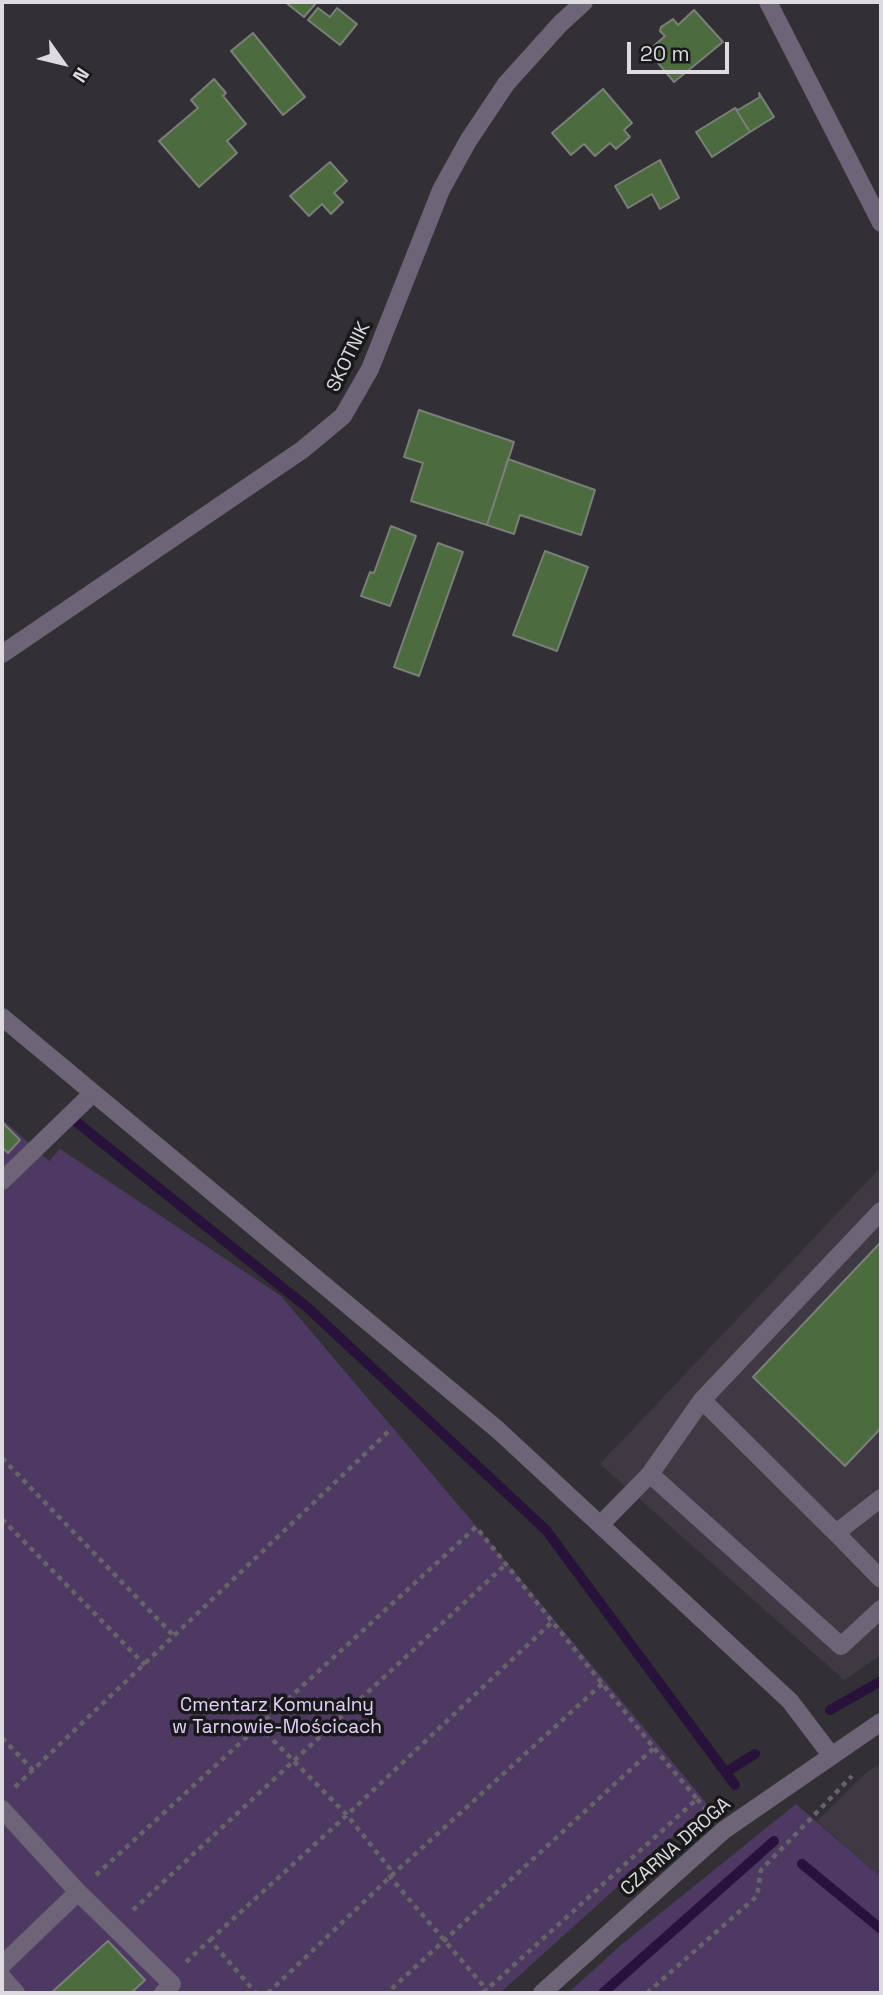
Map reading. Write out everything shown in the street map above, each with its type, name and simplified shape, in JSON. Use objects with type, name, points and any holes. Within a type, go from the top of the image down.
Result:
[{"type":"street","name":"SKOTNIK","points":[[2,654],[302,450],[343,416],[370,369],[441,190],[468,141],[506,84],[560,24],[584,2]]},
{"type":"street","points":[[768,2],[881,223]]},
{"type":"street","points":[[2,1017],[498,1430],[790,1701],[831,1755]]},
{"type":"street","points":[[2,1181],[92,1094]]},
{"type":"street","points":[[601,1524],[650,1474],[702,1400],[881,1211]]},
{"type":"street","points":[[702,1400],[881,1579]]},
{"type":"street","points":[[650,1474],[841,1646],[881,1609]]},
{"type":"street","points":[[836,1532],[881,1498]]},
{"type":"street","name":"CZARNA DROGA","points":[[542,1993],[724,1830],[881,1722]]},
{"type":"street","points":[[2,1809],[115,1928],[165,1986]]},
{"type":"street","points":[[2,1965],[78,1892]]},
{"type":"street","points":[[2,1977],[16,1993]]},
{"type":"path","points":[[10,1792],[390,1432]]},
{"type":"path","points":[[2,1458],[175,1637]]},
{"type":"path","points":[[2,1519],[145,1665]]},
{"type":"path","points":[[78,1892],[259,1726],[476,1527],[697,1799],[485,1992],[390,1877],[390,1869],[347,1815],[259,1726]]},
{"type":"path","points":[[115,1928],[506,1564]]},
{"type":"path","points":[[165,1986],[210,1940],[552,1622]]},
{"type":"path","points":[[268,1993],[390,1877],[602,1685]]},
{"type":"path","points":[[2,1738],[33,1770]]},
{"type":"path","points":[[387,1993],[654,1748]]},
{"type":"path","points":[[648,1993],[757,1896],[761,1870],[858,1771]]},
{"type":"path","points":[[210,1940],[256,1993]]},
{"type":"shaded area","points":[[881,1167],[881,1655],[844,1680],[600,1464]]},
{"type":"shaded area","points":[[881,1763],[881,1877],[817,1821],[868,1771]]},
{"type":"green space","name":"Cmentarz Komunalny w Tarnowie-Mościcach","points":[[2,1119],[49,1161],[60,1149],[281,1296],[708,1805],[500,1993],[2,1993]]},
{"type":"green space","points":[[796,1804],[881,1877],[881,1993],[568,1993],[621,1945]]},
{"type":"building","points":[[285,2],[317,2],[304,17]]},
{"type":"building","points":[[318,8],[330,17],[337,8],[357,24],[340,45],[308,20]]},
{"type":"building","points":[[694,10],[723,42],[674,82],[648,51],[665,36],[660,31],[661,27],[673,19],[678,25]]},
{"type":"building","points":[[253,33],[305,97],[283,115],[231,51]]},
{"type":"building","points":[[214,79],[226,93],[223,96],[246,124],[227,141],[237,153],[199,187],[159,141],[198,108],[191,100]]},
{"type":"building","points":[[603,89],[632,123],[624,130],[630,137],[616,149],[610,143],[595,156],[584,144],[571,155],[552,133]]},
{"type":"building","points":[[759,93],[774,117],[750,132],[735,108],[738,110],[760,97]]},
{"type":"building","points":[[735,108],[750,132],[712,157],[696,132]]},
{"type":"building","points":[[660,160],[679,198],[660,209],[652,194],[628,208],[615,186]]},
{"type":"building","points":[[330,162],[347,181],[334,193],[343,202],[331,214],[322,204],[309,216],[290,196]]},
{"type":"building","points":[[419,410],[514,442],[487,525],[411,501],[423,463],[404,457]]},
{"type":"building","points":[[508,459],[595,490],[581,535],[520,515],[514,534],[487,525]]},
{"type":"building","points":[[391,526],[416,536],[390,606],[361,596],[370,572],[374,573]]},
{"type":"building","points":[[438,543],[463,552],[419,676],[394,667]]},
{"type":"building","points":[[545,551],[588,567],[557,651],[513,635]]},
{"type":"building","points":[[2,1122],[20,1140],[8,1153],[2,1147]]},
{"type":"building","points":[[881,1242],[881,1428],[845,1466],[753,1377]]},
{"type":"building","points":[[108,1941],[145,1980],[131,1993],[51,1993]]},
{"type":"waterway","points":[[69,1116],[308,1308],[546,1530],[735,1785]]},
{"type":"waterway","points":[[830,1710],[881,1681]]},
{"type":"waterway","points":[[726,1772],[755,1754]]},
{"type":"waterway","points":[[603,1993],[774,1841]]},
{"type":"waterway","points":[[802,1864],[881,1929]]}]
